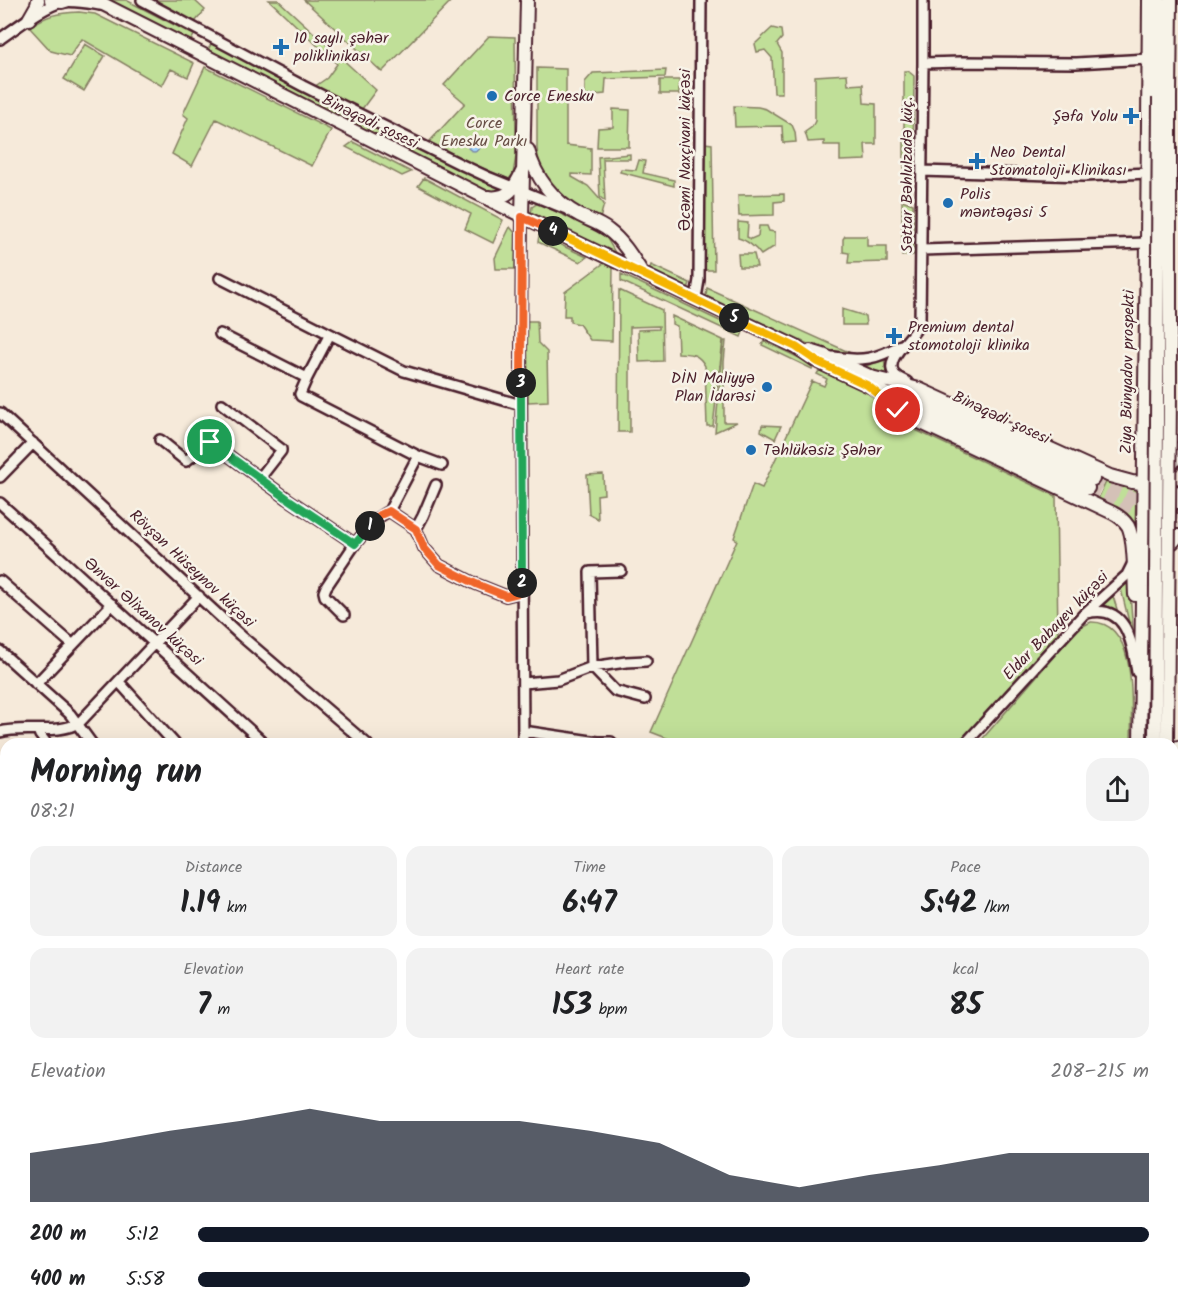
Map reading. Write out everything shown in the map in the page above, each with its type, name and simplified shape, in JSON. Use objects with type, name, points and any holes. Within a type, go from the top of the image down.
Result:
[{"type":"main road","points":[[28,19],[37,5],[52,0]]},
{"type":"main road","points":[[523,211],[518,189],[524,166],[527,0]]},
{"type":"main road","name":"Ziya Bünyadov prospekti","points":[[1140,738],[1149,0]]},
{"type":"main road","name":"Ziya Bünyadov prospekti","points":[[1159,0],[1164,98],[1170,408],[1167,738]]},
{"type":"main road","name":"Ziya Bünyadov prospekti","points":[[1155,738],[1164,98],[1171,0]]},
{"type":"main road","name":"Binəqədi şosesi","points":[[100,3],[483,197],[523,211],[644,275],[796,347],[823,355],[869,381]]},
{"type":"main road","points":[[525,132],[532,163],[542,181],[558,200],[576,214],[601,225],[615,236],[644,275]]},
{"type":"main road","points":[[483,197],[503,197],[518,189]]},
{"type":"main road","name":"Binəqədi şosesi","points":[[796,347],[818,362],[869,381],[1091,483]]},
{"type":"main road","points":[[869,381],[919,389],[1118,478],[1143,484],[1169,486],[1174,491],[1178,502]]},
{"type":"main road","points":[[869,381],[905,414],[1113,513],[1125,522],[1131,537],[1141,693]]},
{"type":"main road","points":[[1144,438],[1148,459],[1155,468],[1171,466],[1178,449]]},
{"type":"main road","points":[[1075,495],[1089,498],[1093,495],[1101,477],[1089,466]]},
{"type":"main road","points":[[1159,484],[1148,493],[1143,515],[1146,531],[1153,540],[1178,551]]},
{"type":"main road","points":[[1153,540],[1170,544],[1178,536]]},
{"type":"street","points":[[52,0],[100,3]]},
{"type":"street","points":[[0,39],[28,19],[55,5],[52,0]]},
{"type":"street","points":[[142,0],[303,86],[460,164],[576,214]]},
{"type":"street","name":"Əcəmi Naxçivani küçəsi","points":[[694,299],[699,280],[701,0]]},
{"type":"street","name":"Səttar Bəhlulzadə küç.","points":[[903,344],[918,329],[920,322],[923,0]]},
{"type":"street","points":[[923,63],[1076,63],[1148,59]]},
{"type":"street","points":[[922,171],[1069,176],[1148,173]]},
{"type":"street","points":[[523,738],[522,239],[523,211],[529,198],[539,198]]},
{"type":"street","points":[[922,250],[1147,243]]},
{"type":"street","points":[[220,278],[405,371],[521,405]]},
{"type":"street","points":[[220,334],[307,378]]},
{"type":"street","points":[[330,334],[300,394],[418,456],[442,465]]},
{"type":"street","points":[[823,355],[865,360],[885,354],[903,344]]},
{"type":"street","points":[[903,344],[892,362],[892,370],[898,377],[919,389]]},
{"type":"street","points":[[222,404],[281,449],[260,478]]},
{"type":"street","name":"Rövşən Hüseynov küçəsi","points":[[0,412],[240,635],[360,738]]},
{"type":"street","points":[[160,440],[186,461],[210,442],[355,544]]},
{"type":"street","points":[[0,477],[33,443]]},
{"type":"street","points":[[344,615],[326,596],[324,592],[326,587],[374,520],[389,511],[418,456]]},
{"type":"street","points":[[416,529],[436,486]]},
{"type":"street","name":"Ənvər Əlixanov küçəsi","points":[[0,503],[258,738]]},
{"type":"street","points":[[389,511],[416,529],[424,548],[439,565],[506,596],[522,592]]},
{"type":"street","name":"Eldar Babayev küçəsi","points":[[970,738],[1084,614],[1127,575],[1136,555],[1143,515]]},
{"type":"street","points":[[621,571],[590,572],[592,667],[615,691],[645,699]]},
{"type":"street","points":[[0,581],[74,645]]},
{"type":"street","points":[[1,729],[39,730],[78,724],[200,596]]},
{"type":"street","points":[[36,684],[112,604]]},
{"type":"street","points":[[1084,614],[1105,611],[1117,618],[1127,630],[1141,693]]},
{"type":"street","points":[[0,651],[70,714],[88,738]]},
{"type":"street","points":[[523,683],[558,680],[592,667],[646,661]]},
{"type":"street","points":[[119,682],[170,738]]},
{"type":"street","points":[[39,730],[42,738]]},
{"type":"street","points":[[523,731],[571,738]]},
{"type":"green space","points":[[109,0],[126,0],[194,35],[191,41]]},
{"type":"green space","points":[[154,0],[194,0],[205,10],[195,22]]},
{"type":"green space","points":[[269,0],[278,0],[376,90],[356,117],[502,190],[494,194],[352,125],[208,50],[212,42],[308,91],[327,78],[337,64]]},
{"type":"green space","points":[[304,0],[452,0],[382,72]]},
{"type":"green space","points":[[79,12],[95,14],[194,63],[188,77],[171,69],[162,86],[82,39],[70,56],[51,51],[29,27],[52,15]]},
{"type":"green space","points":[[772,28],[781,30],[782,38],[777,44],[782,53],[782,93],[774,93],[772,58],[765,50],[757,52],[755,44]]},
{"type":"green space","name":"Corce Enesku Parkı","points":[[489,36],[515,37],[516,156],[513,174],[509,179],[429,142],[465,103],[444,85]]},
{"type":"green space","points":[[85,44],[105,56],[84,91],[64,79]]},
{"type":"green space","points":[[205,67],[331,130],[312,166],[216,119],[192,166],[172,154],[188,118],[183,114]]},
{"type":"green space","points":[[537,68],[566,69],[566,145],[591,148],[591,175],[572,174],[572,177],[588,186],[604,204],[600,219],[576,207],[557,193],[543,174],[537,148]]},
{"type":"green space","points":[[666,70],[665,77],[606,79],[605,94],[585,96],[585,82],[593,73]]},
{"type":"green space","points":[[904,71],[914,76],[913,168],[904,168]]},
{"type":"green space","points":[[847,74],[848,85],[863,84],[864,103],[876,104],[876,144],[865,144],[866,160],[840,161],[840,145],[824,145],[824,141],[808,142],[805,132],[812,127],[815,121],[815,76]]},
{"type":"green space","points":[[660,80],[679,80],[679,94],[660,94]]},
{"type":"green space","points":[[734,106],[766,109],[792,125],[796,142],[783,143],[782,126],[735,127]]},
{"type":"green space","points":[[613,109],[630,110],[629,147],[597,147],[598,128],[613,127]]},
{"type":"green space","points":[[353,142],[411,172],[402,176],[346,147]]},
{"type":"green space","points":[[705,143],[712,144],[714,270],[704,270]]},
{"type":"green space","points":[[630,154],[630,159],[603,159],[605,201],[600,197],[598,157]]},
{"type":"green space","points":[[639,160],[645,161],[643,173],[674,180],[674,186],[620,172],[621,169],[636,170]]},
{"type":"green space","points":[[424,178],[503,220],[493,243],[465,229],[471,214],[418,186]]},
{"type":"green space","points":[[784,194],[784,201],[774,202],[774,215],[739,216],[738,195]]},
{"type":"green space","points":[[902,200],[913,204],[913,255],[902,256]]},
{"type":"green space","points":[[538,203],[605,235],[617,256],[531,214],[532,207]]},
{"type":"green space","points":[[738,222],[748,223],[747,237],[751,239],[758,236],[759,226],[767,226],[769,231],[775,232],[775,246],[761,255],[751,245],[738,238]]},
{"type":"green space","points":[[510,227],[516,234],[515,269],[496,269],[495,258]]},
{"type":"green space","points":[[539,235],[587,257],[580,262],[538,242]]},
{"type":"green space","points":[[845,236],[867,236],[867,246],[887,246],[887,262],[848,263],[849,253],[843,252]]},
{"type":"green space","points":[[738,254],[754,254],[757,267],[739,267]]},
{"type":"green space","points":[[604,263],[613,267],[612,341],[590,340],[579,324],[570,322],[570,316],[564,316],[565,292]]},
{"type":"green space","points":[[651,265],[690,283],[688,289],[649,271]]},
{"type":"green space","points":[[621,274],[743,332],[741,337],[621,281]]},
{"type":"green space","points":[[707,288],[853,354],[833,353],[810,345],[708,298]]},
{"type":"green space","points":[[619,290],[662,310],[663,361],[639,362],[638,330],[659,329],[659,326],[630,327],[630,432],[618,432]]},
{"type":"green space","points":[[842,309],[865,316],[866,325],[842,325]]},
{"type":"green space","points":[[672,316],[723,340],[713,426],[707,426],[705,366],[697,356],[678,353],[677,326],[672,324]]},
{"type":"green space","points":[[527,321],[537,321],[538,343],[547,352],[548,401],[528,402]]},
{"type":"green space","points":[[724,341],[726,341],[724,422],[737,422],[715,432]]},
{"type":"green space","points":[[764,341],[814,365],[812,369],[762,345]]},
{"type":"green space","points":[[885,360],[890,377],[865,366]]},
{"type":"green space","points":[[822,370],[863,389],[905,425],[1056,496],[1058,637],[964,738],[666,738],[651,732],[737,540],[734,538],[753,484],[762,488],[812,381],[824,386],[827,379],[817,374]]},
{"type":"green space","points":[[762,425],[781,426],[775,439],[761,431]]},
{"type":"green space","points":[[603,474],[604,494],[597,495],[598,519],[589,514],[587,475]]},
{"type":"green space","points":[[1107,480],[1133,488],[1136,492],[1135,527],[1120,511],[1098,499]]},
{"type":"green space","points":[[1129,582],[1134,643],[1121,589]]},
{"type":"green space","points":[[1113,596],[1120,619],[1094,610],[1099,604]]},
{"type":"green space","points":[[1091,622],[1107,626],[1118,636],[1125,652],[1131,691],[1131,738],[983,738],[1075,632]]},
{"type":"water","points":[[471,137],[477,137],[481,144],[477,151],[471,151],[467,147],[467,141]]},
{"type":"tunnel","points":[[1093,479],[1178,519]]},
{"type":"tunnel","points":[[1088,488],[1178,529]]},
{"type":"place","name":"10 saylı şəhər poliklinikası","points":[[281,47]]},
{"type":"place","name":"Corce Enesku","points":[[492,96]]},
{"type":"place","name":"Şəfa Yolu","points":[[1131,116]]},
{"type":"place","name":"Neo Dental Stomatoloji Klinikası","points":[[977,161]]},
{"type":"place","name":"Polis məntəqəsi 5","points":[[948,203]]},
{"type":"place","name":"Premium dental stomotoloji klinika","points":[[894,336]]},
{"type":"place","name":"DİN Maliyyə Plan İdarəsi","points":[[767,387]]},
{"type":"place","name":"Təhlükəsiz Şəhər","points":[[751,450]]},
{"type":"route","points":[[210,442],[355,544],[374,520],[389,511],[416,529],[424,548],[439,565],[506,596],[522,592],[522,217],[796,347],[818,362],[867,385],[898,410]]}]
